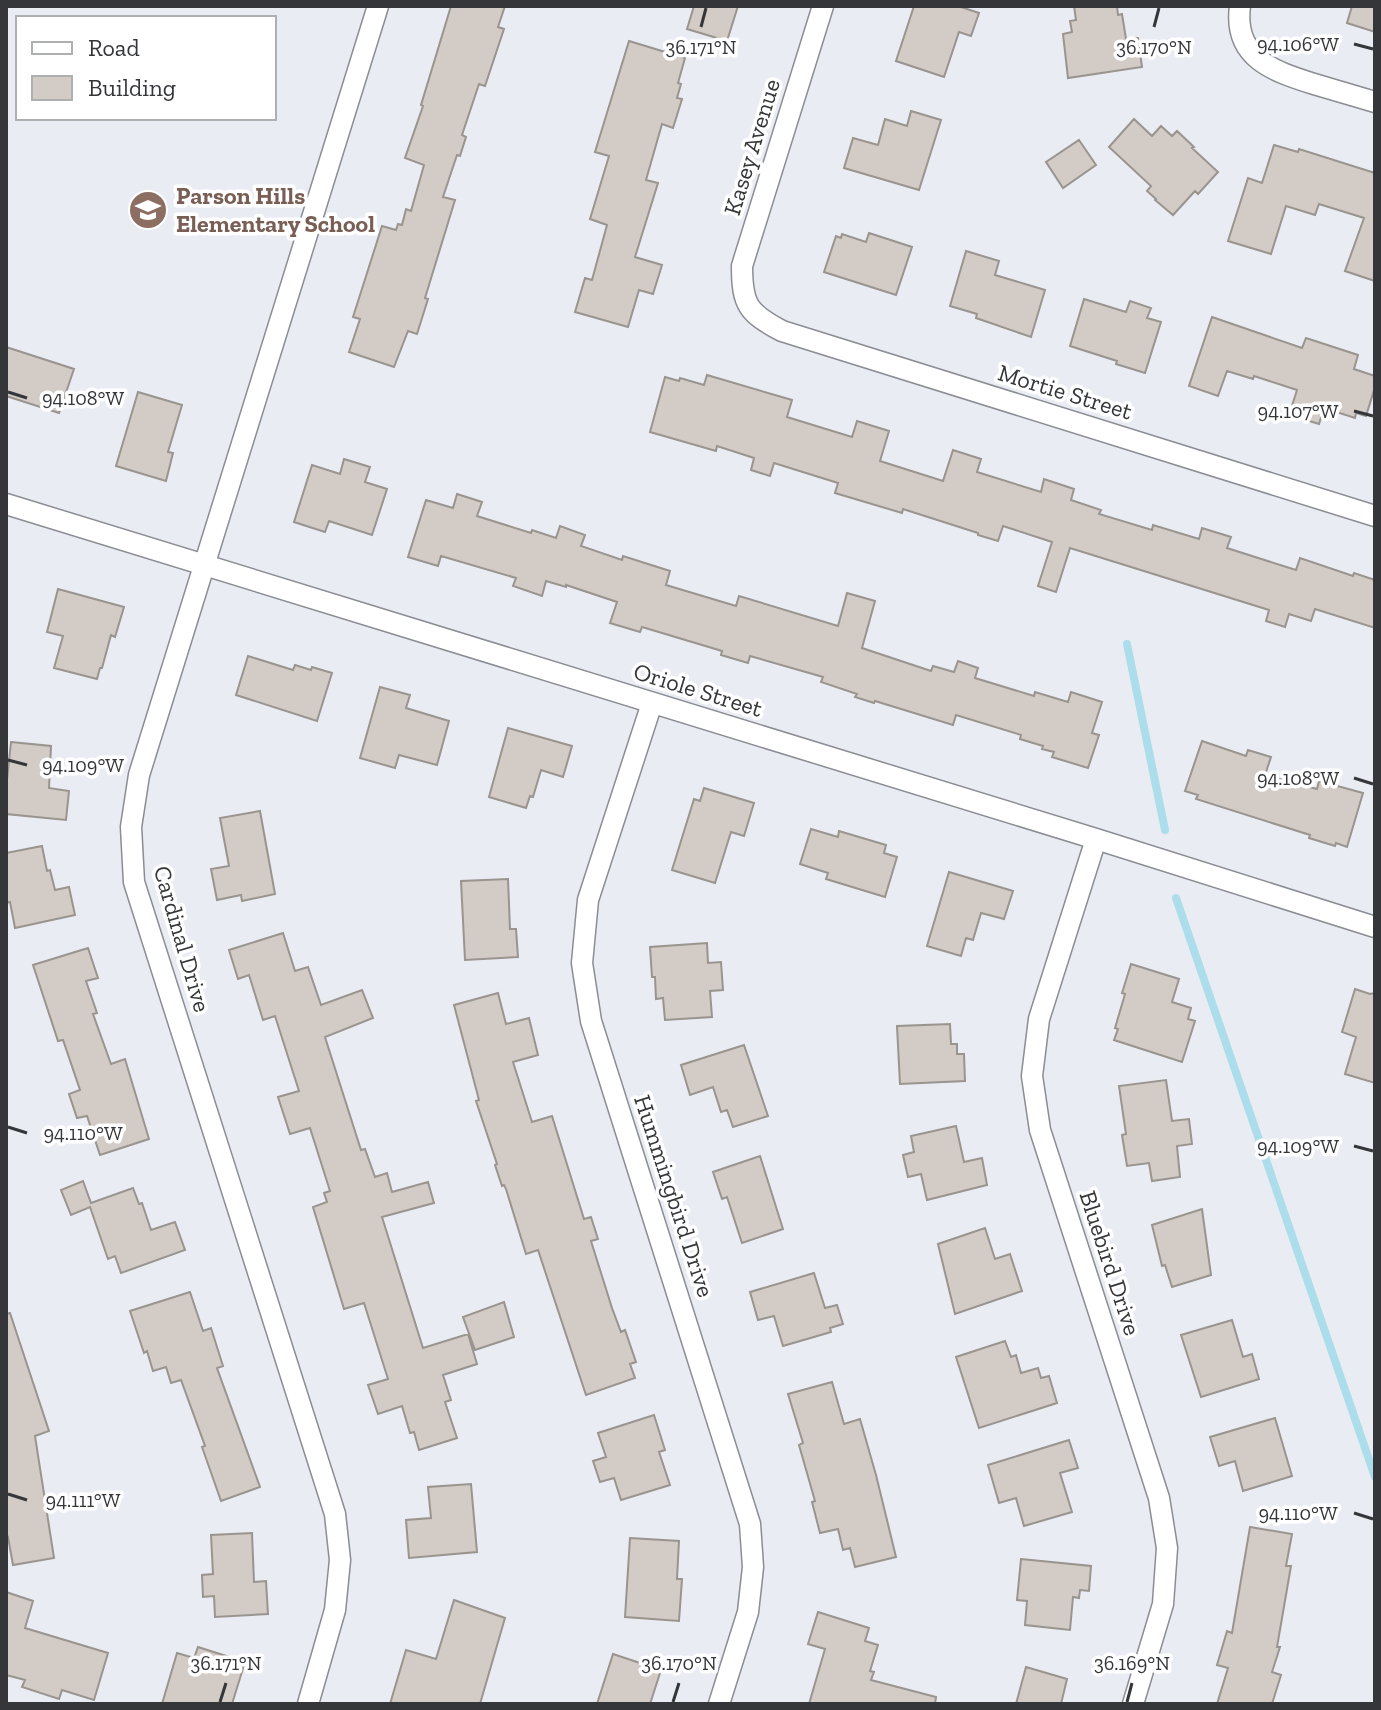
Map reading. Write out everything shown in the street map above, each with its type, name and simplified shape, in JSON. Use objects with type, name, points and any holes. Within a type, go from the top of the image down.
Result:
[{"type":"street","name":"Cardinal Drive","points":[[308,1704],[335,1610],[340,1560],[335,1514],[134,882],[131,827],[139,775],[378,6]]},
{"type":"street","name":"Kasey Avenue","points":[[747,305],[742,286],[742,266],[823,6]]},
{"type":"street","points":[[1240,6],[1238,17],[1243,41],[1258,60],[1281,73],[1375,102]]},
{"type":"street","name":"Mortie Street","points":[[747,305],[761,320],[782,331],[1375,516]]},
{"type":"street","name":"Oriole Street","points":[[6,504],[1375,927]]},
{"type":"street","name":"Hummingbird Drive","points":[[652,703],[588,900],[582,963],[591,1021],[750,1524],[753,1567],[748,1612],[719,1704]]},
{"type":"street","name":"Bluebird Drive","points":[[1096,839],[1039,1019],[1032,1076],[1040,1130],[1159,1498],[1167,1548],[1163,1604],[1133,1704]]},
{"type":"building","points":[[451,6],[505,6],[498,27],[504,29],[485,86],[479,84],[462,135],[466,137],[460,156],[457,155],[443,197],[455,200],[417,334],[408,331],[394,367],[349,352],[360,319],[353,317],[382,226],[396,230],[398,224],[402,225],[406,209],[411,211],[424,165],[405,158]]},
{"type":"building","points":[[694,6],[738,6],[727,41],[687,29]]},
{"type":"building","points":[[914,6],[958,6],[979,13],[971,36],[959,32],[944,77],[896,61]]},
{"type":"building","points":[[1074,6],[1117,6],[1118,15],[1122,14],[1126,39],[1138,38],[1142,67],[1068,78],[1063,34],[1072,32],[1070,21],[1076,20]]},
{"type":"building","points":[[1352,6],[1375,6],[1375,32],[1347,23]]},
{"type":"building","points":[[629,41],[685,58],[678,83],[681,84],[677,98],[682,99],[673,128],[662,124],[646,180],[658,183],[635,257],[662,265],[653,294],[639,290],[628,327],[575,312],[585,278],[592,280],[607,225],[590,219],[609,156],[595,152]]},
{"type":"building","points":[[911,111],[941,120],[919,190],[844,168],[853,138],[878,145],[885,119],[907,126]]},
{"type":"building","points":[[1134,119],[1152,136],[1161,126],[1172,136],[1177,131],[1218,172],[1173,215],[1147,191],[1151,186],[1109,147]]},
{"type":"building","points":[[1079,140],[1096,165],[1063,188],[1046,162]]},
{"type":"building","points":[[1274,145],[1298,152],[1299,149],[1375,173],[1375,281],[1345,271],[1364,218],[1319,204],[1315,215],[1286,206],[1271,254],[1228,241],[1248,178],[1262,183]]},
{"type":"building","points":[[869,233],[912,247],[896,295],[824,272],[836,236],[841,238],[842,234],[866,242]]},
{"type":"building","points":[[966,251],[999,261],[995,275],[1045,290],[1031,337],[950,306]]},
{"type":"building","points":[[1084,299],[1126,312],[1130,301],[1151,308],[1147,318],[1161,322],[1145,373],[1070,346]]},
{"type":"building","points":[[1212,317],[1302,348],[1306,338],[1358,355],[1354,369],[1375,376],[1375,387],[1366,416],[1356,413],[1355,418],[1324,408],[1319,424],[1289,415],[1297,390],[1227,371],[1218,396],[1189,386]]},
{"type":"building","points":[[6,347],[74,369],[59,413],[6,396]]},
{"type":"building","points":[[707,375],[792,400],[787,417],[852,437],[857,421],[889,431],[880,461],[943,481],[953,450],[981,459],[977,472],[1041,492],[1044,479],[1074,489],[1071,500],[1101,510],[1099,514],[1152,530],[1153,525],[1199,539],[1202,528],[1231,537],[1227,548],[1296,570],[1300,558],[1375,580],[1375,628],[1315,609],[1311,621],[1289,614],[1285,627],[1266,621],[1269,610],[1070,548],[1056,592],[1038,586],[1052,542],[1003,526],[998,541],[903,509],[902,513],[835,493],[838,483],[774,463],[770,476],[751,470],[754,458],[717,446],[716,451],[650,432],[665,377],[704,385]]},
{"type":"building","points":[[138,392],[182,405],[168,452],[173,453],[166,481],[116,466]]},
{"type":"building","points":[[344,459],[370,467],[365,482],[387,489],[372,535],[329,521],[325,532],[294,522],[312,465],[340,474]]},
{"type":"building","points":[[457,494],[482,502],[477,516],[556,538],[560,526],[585,535],[581,546],[670,571],[666,585],[736,606],[739,596],[838,626],[847,593],[875,601],[862,648],[931,671],[933,666],[954,672],[958,661],[978,668],[975,678],[1034,696],[1035,692],[1068,702],[1071,692],[1102,702],[1092,733],[1099,735],[1088,768],[1052,757],[1054,752],[1020,739],[1021,735],[956,715],[953,725],[855,697],[857,694],[821,682],[823,677],[750,656],[748,663],[721,655],[722,651],[642,627],[640,632],[610,623],[617,602],[566,585],[546,581],[542,596],[513,586],[516,578],[441,556],[438,566],[408,557],[426,500],[453,508]]},
{"type":"building","points":[[58,589],[124,607],[97,679],[54,668],[63,636],[47,632]]},
{"type":"building","points":[[248,656],[293,670],[295,665],[332,673],[317,721],[236,695]]},
{"type":"building","points":[[380,687],[410,695],[406,708],[449,721],[437,765],[399,755],[395,768],[360,758]]},
{"type":"building","points":[[508,728],[572,746],[563,777],[541,770],[533,797],[530,796],[526,808],[489,797]]},
{"type":"building","points":[[1202,741],[1246,756],[1248,750],[1271,757],[1265,775],[1317,789],[1319,781],[1363,793],[1347,847],[1309,838],[1310,835],[1196,799],[1198,795],[1185,791]]},
{"type":"building","points":[[11,742],[51,746],[49,788],[69,791],[66,820],[6,814]]},
{"type":"building","points":[[704,788],[754,803],[744,836],[731,832],[715,883],[672,870],[694,799],[700,801]]},
{"type":"building","points":[[260,811],[275,894],[242,901],[241,895],[217,900],[211,869],[229,866],[220,818]]},
{"type":"building","points":[[811,829],[838,837],[839,831],[886,845],[884,853],[897,857],[885,897],[826,879],[828,873],[800,864]]},
{"type":"building","points":[[42,846],[55,890],[69,887],[75,915],[15,928],[10,902],[6,903],[6,853]]},
{"type":"building","points":[[949,872],[1013,891],[1004,919],[981,913],[973,940],[966,938],[961,956],[927,946]]},
{"type":"building","points":[[508,879],[510,929],[516,929],[518,957],[465,960],[461,881]]},
{"type":"building","points":[[283,933],[295,971],[308,967],[321,1005],[362,990],[373,1018],[325,1037],[361,1150],[365,1149],[375,1177],[387,1173],[392,1192],[428,1182],[434,1203],[382,1217],[423,1348],[468,1334],[477,1364],[443,1375],[451,1400],[445,1402],[457,1438],[419,1450],[402,1406],[378,1414],[368,1385],[388,1379],[364,1303],[344,1309],[313,1207],[327,1202],[324,1193],[330,1191],[310,1128],[290,1134],[278,1097],[299,1091],[275,1016],[263,1020],[249,975],[238,979],[229,950]]},
{"type":"building","points":[[707,943],[708,963],[721,962],[723,990],[710,991],[712,1017],[665,1020],[663,998],[656,999],[650,947]]},
{"type":"building","points":[[88,948],[98,978],[86,981],[97,1013],[93,1014],[111,1064],[125,1059],[149,1139],[100,1155],[87,1116],[77,1118],[69,1094],[80,1090],[63,1040],[58,1041],[33,965]]},
{"type":"building","points":[[1131,964],[1179,979],[1172,1002],[1191,1008],[1188,1019],[1195,1021],[1182,1062],[1114,1040],[1125,994],[1122,993]]},
{"type":"building","points":[[1355,989],[1375,993],[1375,1083],[1345,1074],[1356,1037],[1342,1032]]},
{"type":"building","points":[[498,993],[506,1024],[529,1018],[538,1055],[513,1062],[532,1122],[552,1116],[584,1219],[591,1217],[598,1239],[591,1241],[612,1308],[621,1332],[625,1330],[636,1362],[630,1364],[635,1378],[586,1395],[538,1250],[526,1254],[506,1189],[502,1186],[476,1101],[479,1100],[454,1005]]},
{"type":"building","points":[[950,1024],[951,1044],[957,1044],[957,1054],[964,1054],[965,1081],[900,1084],[897,1026]]},
{"type":"building","points":[[744,1045],[768,1116],[733,1127],[727,1110],[721,1112],[713,1087],[690,1095],[681,1065]]},
{"type":"building","points":[[1166,1080],[1172,1121],[1189,1119],[1192,1144],[1177,1146],[1180,1177],[1152,1181],[1149,1163],[1127,1166],[1119,1086]]},
{"type":"building","points":[[956,1126],[964,1162],[982,1158],[987,1185],[927,1200],[921,1174],[908,1177],[903,1155],[914,1152],[911,1136]]},
{"type":"building","points":[[760,1156],[783,1229],[742,1243],[727,1197],[722,1199],[713,1172]]},
{"type":"building","points":[[83,1181],[91,1203],[133,1188],[151,1230],[175,1222],[185,1250],[121,1273],[115,1256],[108,1259],[90,1207],[71,1215],[61,1190]]},
{"type":"building","points":[[1202,1209],[1211,1275],[1172,1287],[1165,1265],[1162,1266],[1152,1225]]},
{"type":"building","points":[[985,1228],[995,1259],[1010,1254],[1022,1291],[955,1314],[938,1244]]},
{"type":"building","points":[[814,1273],[825,1308],[837,1305],[843,1324],[830,1328],[831,1332],[783,1346],[774,1316],[758,1320],[750,1292]]},
{"type":"building","points":[[190,1292],[203,1331],[211,1328],[223,1366],[217,1368],[260,1487],[221,1501],[181,1380],[171,1383],[166,1367],[153,1371],[130,1311]]},
{"type":"building","points":[[504,1302],[514,1337],[475,1350],[463,1317]]},
{"type":"building","points":[[10,1313],[49,1431],[35,1436],[54,1558],[13,1565],[6,1538],[6,1314]]},
{"type":"building","points":[[1232,1320],[1243,1357],[1252,1354],[1259,1379],[1201,1397],[1181,1335]]},
{"type":"building","points":[[1005,1341],[1011,1357],[1016,1355],[1021,1373],[1038,1368],[1041,1378],[1049,1376],[1057,1403],[979,1428],[956,1357]]},
{"type":"building","points":[[832,1382],[844,1424],[860,1419],[896,1557],[855,1567],[850,1548],[843,1550],[838,1529],[820,1533],[812,1502],[815,1501],[799,1445],[803,1443],[788,1394]]},
{"type":"building","points":[[654,1415],[665,1450],[659,1452],[670,1485],[621,1500],[614,1478],[600,1482],[593,1461],[606,1457],[598,1433]]},
{"type":"building","points":[[1275,1418],[1292,1476],[1243,1491],[1235,1461],[1219,1466],[1210,1437]]},
{"type":"building","points":[[1069,1440],[1078,1468],[1060,1473],[1072,1512],[1024,1526],[1016,1498],[999,1503],[988,1465]]},
{"type":"building","points":[[471,1484],[477,1552],[409,1558],[406,1520],[431,1518],[428,1487]]},
{"type":"building","points":[[1250,1527],[1292,1534],[1286,1566],[1291,1566],[1277,1647],[1280,1647],[1272,1672],[1281,1675],[1272,1704],[1217,1704],[1228,1668],[1217,1665],[1227,1631],[1232,1633]]},
{"type":"building","points":[[252,1533],[254,1582],[266,1581],[268,1614],[215,1617],[214,1596],[203,1597],[202,1575],[213,1574],[211,1535]]},
{"type":"building","points":[[630,1538],[679,1541],[677,1579],[682,1579],[679,1621],[625,1617]]},
{"type":"building","points":[[1021,1559],[1091,1566],[1089,1591],[1080,1590],[1079,1598],[1073,1597],[1070,1630],[1025,1625],[1027,1601],[1017,1600]]},
{"type":"building","points":[[6,1592],[33,1601],[25,1628],[108,1653],[94,1700],[62,1690],[59,1699],[22,1687],[25,1680],[6,1675]]},
{"type":"building","points":[[454,1600],[505,1618],[480,1704],[390,1704],[406,1650],[436,1659]]},
{"type":"building","points":[[818,1612],[869,1628],[865,1641],[878,1645],[870,1671],[874,1672],[871,1680],[936,1697],[935,1704],[809,1704],[825,1649],[808,1644]]},
{"type":"building","points":[[198,1647],[245,1662],[232,1704],[162,1704],[177,1653],[194,1658]]},
{"type":"building","points":[[613,1654],[661,1670],[650,1704],[597,1704]]},
{"type":"building","points":[[1026,1667],[1067,1679],[1061,1704],[1016,1704]]},
{"type":"waterway","points":[[1127,644],[1165,830]]},
{"type":"waterway","points":[[1176,898],[1375,1477]]},
{"type":"place","name":"Parson Hills Elementary School","points":[[148,210]]}]
